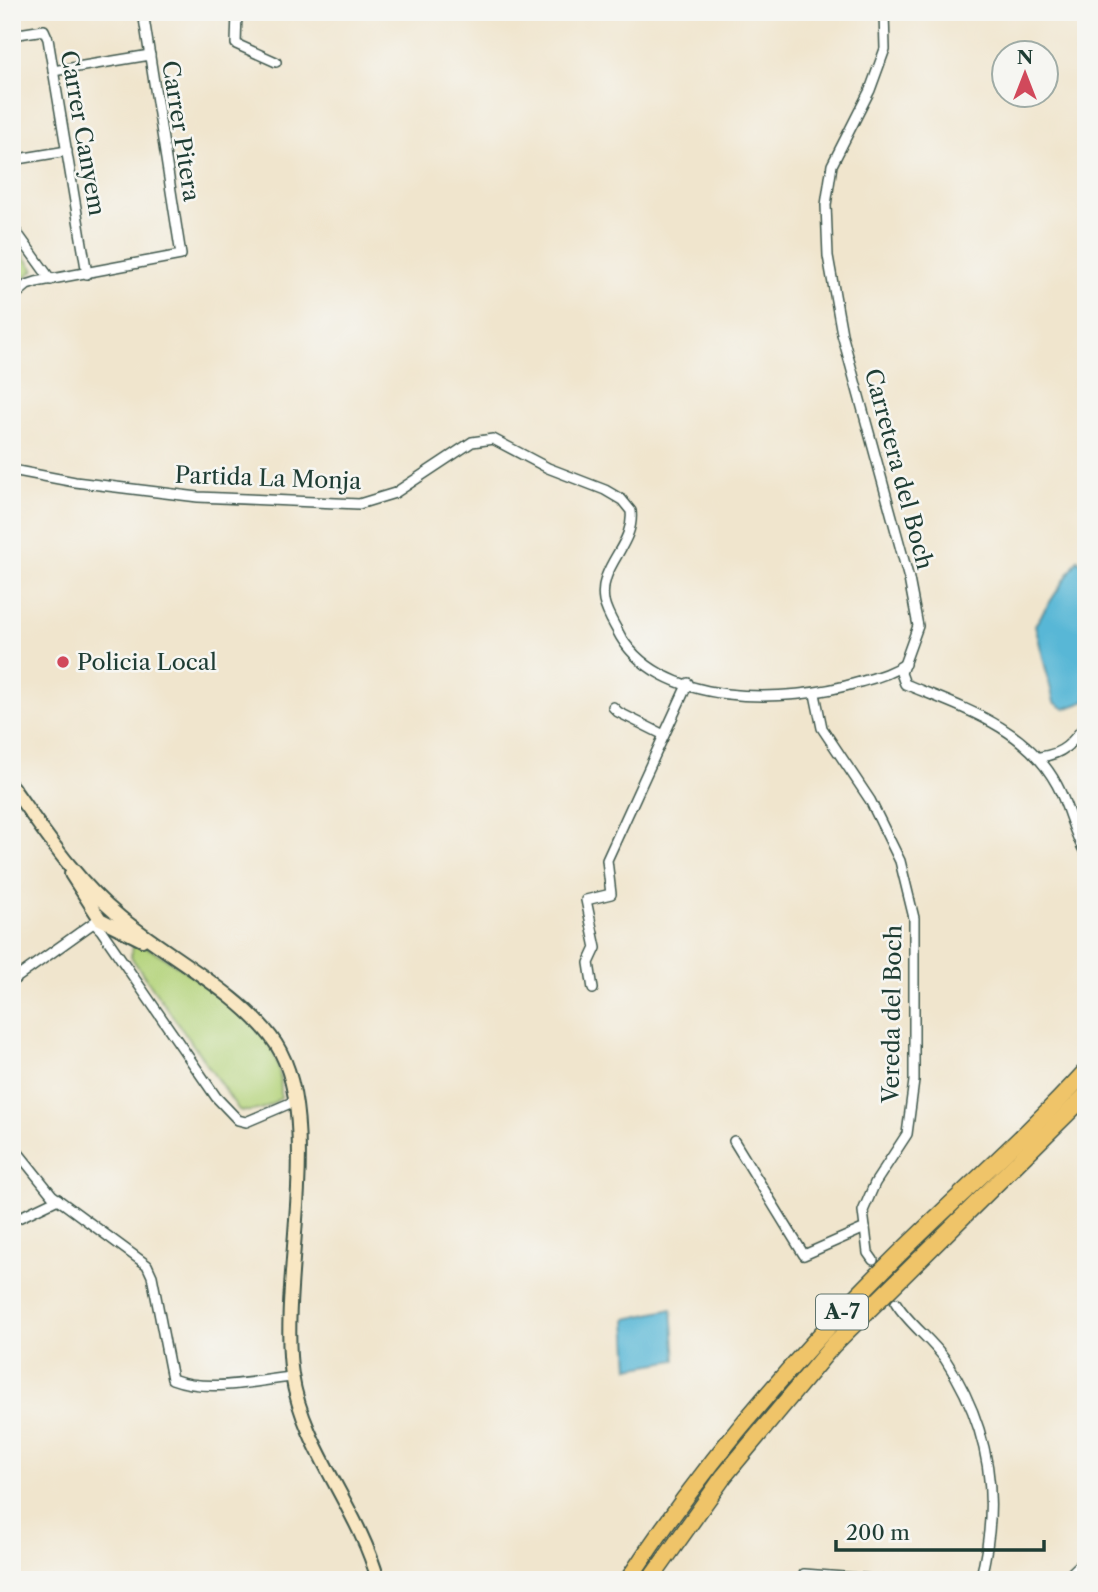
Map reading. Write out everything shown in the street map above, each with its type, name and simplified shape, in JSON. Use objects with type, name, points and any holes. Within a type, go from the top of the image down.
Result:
[{"type":"highway","name":"A-7","points":[[628,1580],[723,1452],[836,1318],[1041,1119],[1086,1071]]},
{"type":"highway","name":"A-7","points":[[650,1580],[724,1476],[833,1345],[1086,1095]]},
{"type":"street","name":"Carrer Pitera","points":[[88,274],[181,255],[143,12]]},
{"type":"street","points":[[237,12],[236,44],[276,62]]},
{"type":"street","name":"Carretera del Boch","points":[[884,12],[885,49],[870,90],[832,165],[826,205],[828,256],[842,334],[909,579],[918,626],[905,664]]},
{"type":"street","name":"Carrer Canyem","points":[[12,35],[44,30],[88,274]]},
{"type":"street","points":[[53,71],[150,55]]},
{"type":"street","points":[[12,160],[66,150]]},
{"type":"street","points":[[12,226],[51,280]]},
{"type":"street","points":[[12,298],[27,285],[88,274]]},
{"type":"street","name":"Partida La Monja","points":[[12,470],[75,482],[198,497],[359,504],[395,493],[472,442],[493,439],[548,468],[622,499],[631,511],[629,536],[611,564],[603,589],[608,612],[626,649],[640,663],[688,683]]},
{"type":"street","points":[[593,989],[589,963],[596,948],[586,900],[611,894],[607,860],[688,683],[727,695],[815,694],[891,673],[905,664]]},
{"type":"street","points":[[905,664],[901,673],[905,684],[994,722],[1040,757],[1058,786],[1086,854]]},
{"type":"street","name":"Vereda del Boch","points":[[815,694],[822,728],[870,800],[900,860],[914,918],[914,1081],[907,1134],[875,1183],[863,1211],[868,1253],[873,1260]]},
{"type":"street","points":[[613,707],[664,735]]},
{"type":"street","points":[[1040,757],[1053,755],[1070,747],[1086,724]]},
{"type":"street","points":[[12,787],[63,858],[118,915],[159,948],[241,1006],[262,1026],[287,1067],[295,1101],[297,1161],[289,1324],[292,1377],[306,1420],[378,1580]]},
{"type":"street","points":[[63,858],[97,921],[216,1097],[238,1120],[246,1122],[295,1101]]},
{"type":"street","points":[[12,981],[97,921],[118,915]]},
{"type":"street","points":[[97,921],[159,948]]},
{"type":"street","points":[[734,1141],[804,1255],[865,1228]]},
{"type":"street","points":[[12,1145],[58,1199],[147,1265],[152,1276],[172,1380],[188,1385],[206,1386],[292,1377]]},
{"type":"street","points":[[12,1221],[58,1199]]},
{"type":"street","points":[[896,1303],[944,1357],[966,1396],[982,1433],[988,1460],[990,1543],[980,1580]]},
{"type":"street","points":[[1064,1580],[1086,1559]]},
{"type":"street","points":[[803,1580],[804,1574],[883,1580]]},
{"type":"green space","points":[[12,238],[34,270],[12,289]]},
{"type":"green space","points":[[139,944],[171,961],[209,988],[259,1032],[275,1057],[280,1076],[281,1097],[262,1109],[239,1110],[131,957],[133,946]]},
{"type":"water","points":[[1078,559],[1086,569],[1086,701],[1065,709],[1054,702],[1035,625]]},
{"type":"water","points":[[672,1309],[676,1360],[629,1368],[626,1319]]},
{"type":"place","name":"Policia Local","points":[[63,662]]}]
